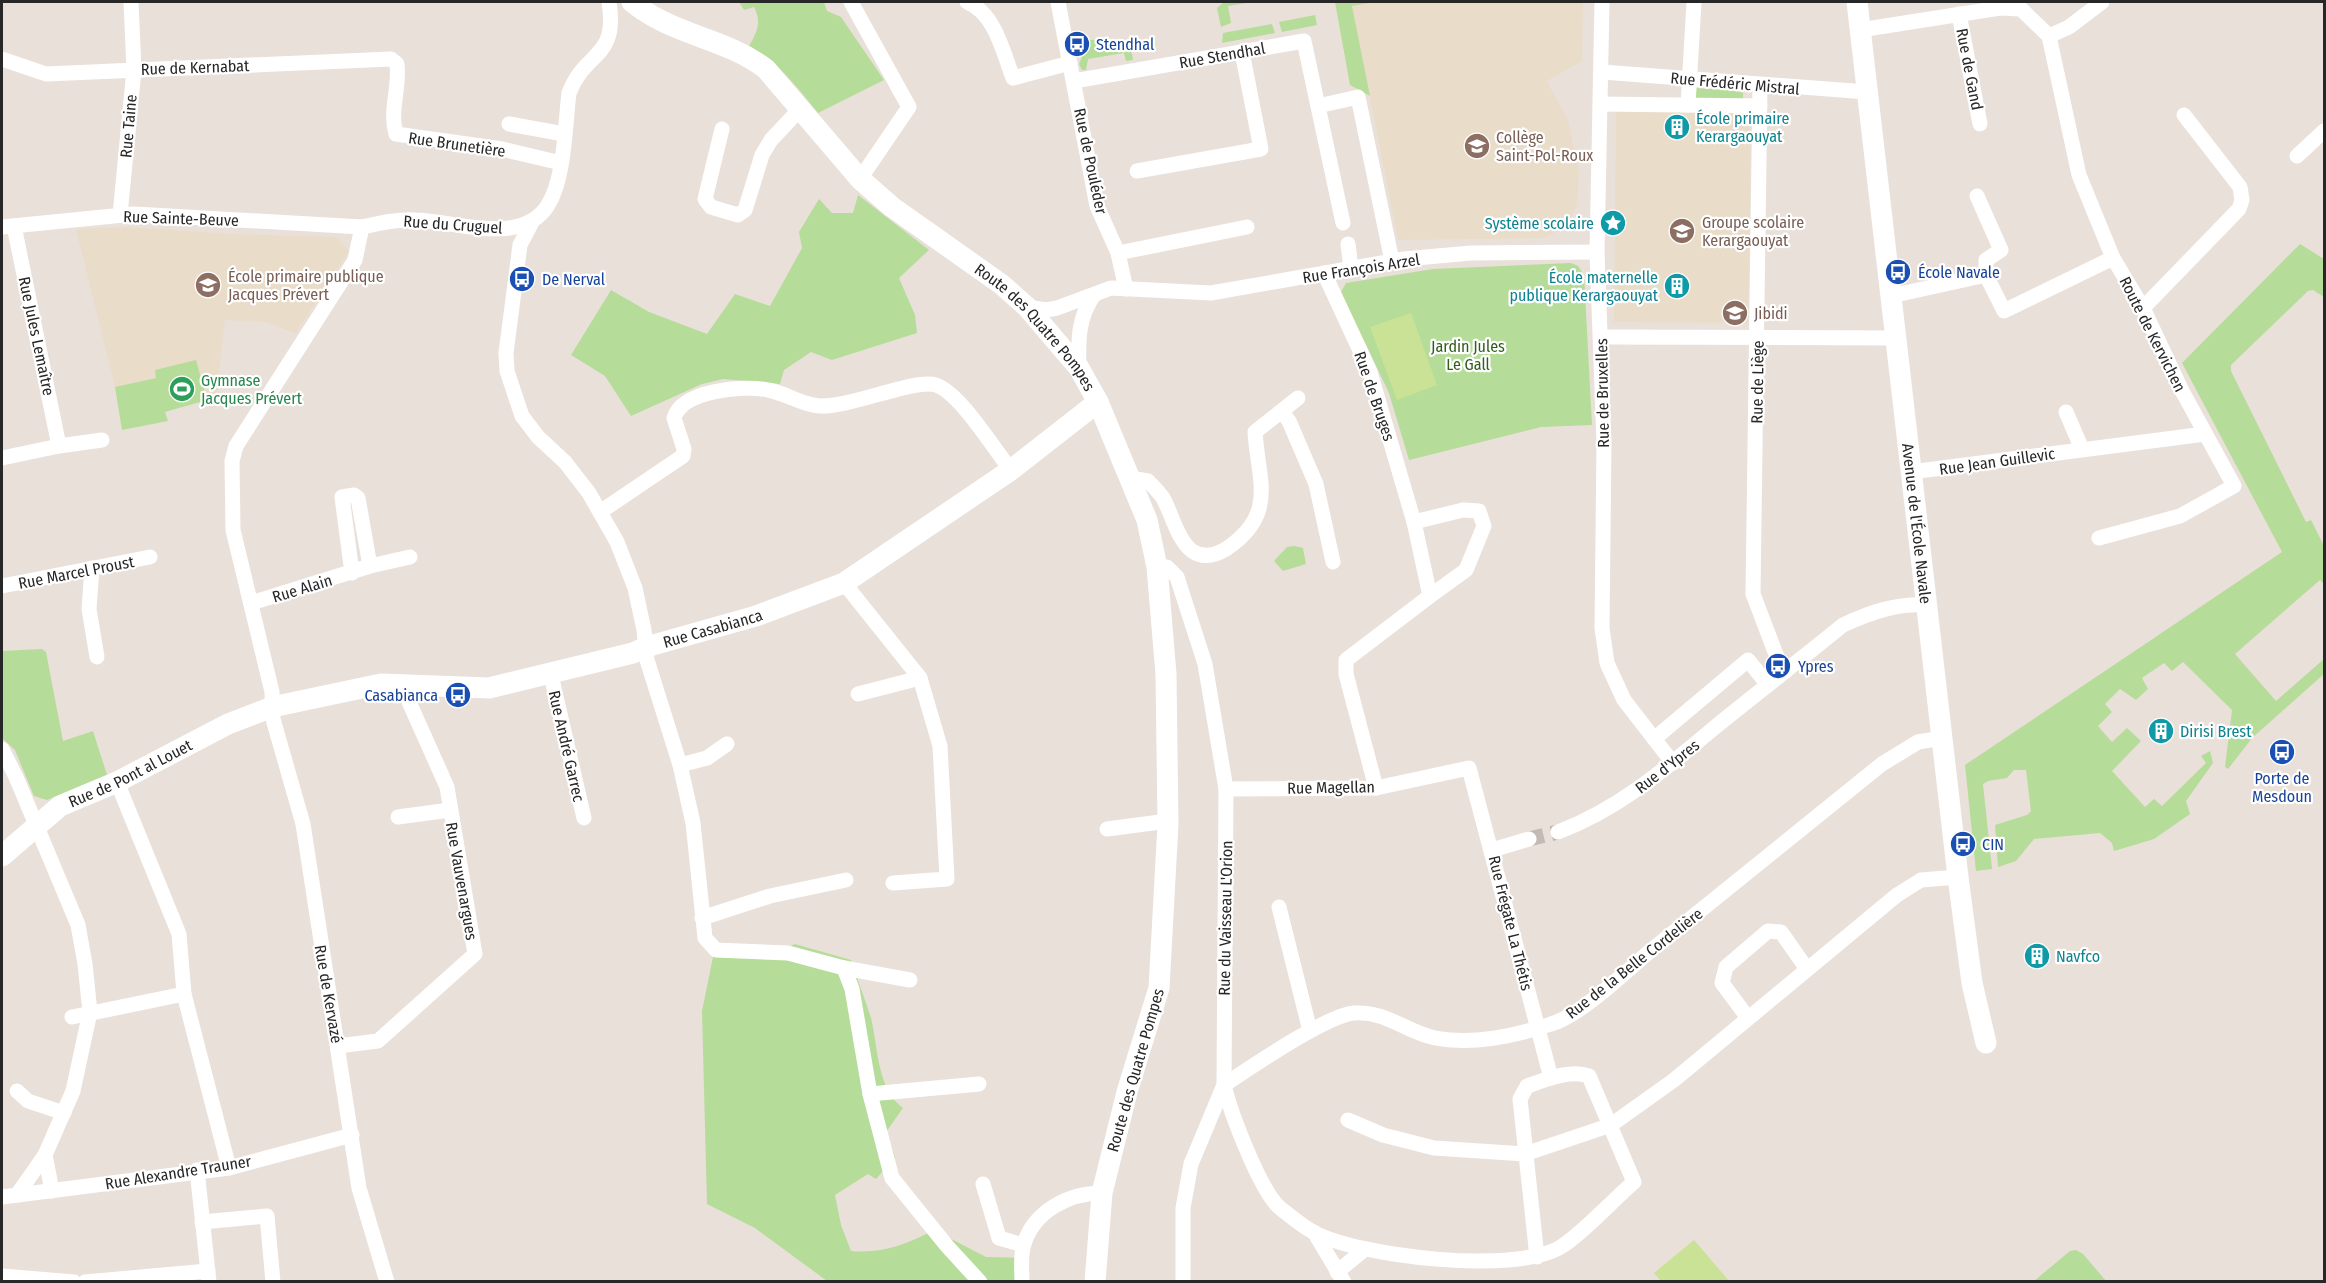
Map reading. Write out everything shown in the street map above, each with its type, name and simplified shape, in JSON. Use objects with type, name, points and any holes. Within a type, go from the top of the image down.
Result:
[{"type":"street","name":"Rue Taine","points":[[120,215],[134,70],[131,2]]},
{"type":"street","points":[[609,2],[612,26],[608,43],[574,80],[569,93],[561,163],[548,205],[531,224],[520,245],[506,353],[512,390],[522,416],[537,437],[565,462],[600,512],[618,542],[635,588],[647,660],[680,765],[693,823],[705,938],[716,950],[788,953],[844,968],[910,980]]},
{"type":"street","name":"Route des Quatre Pompes","points":[[632,2],[652,18],[750,57],[766,69],[860,179],[892,207],[985,271],[1027,306],[1079,368],[1098,402],[1147,520],[1157,567],[1166,674],[1168,821],[1159,988],[1127,1092],[1102,1193],[1095,1281]]},
{"type":"street","points":[[851,2],[909,107],[860,179]]},
{"type":"street","points":[[967,2],[975,5],[994,28],[1013,78],[1070,63]]},
{"type":"street","name":"Rue de Pouléder","points":[[1058,2],[1097,206],[1118,253],[1126,289]]},
{"type":"street","name":"Rue de Bruxelles","points":[[1602,2],[1597,252],[1604,444],[1602,628],[1607,663],[1624,700],[1673,763]]},
{"type":"street","points":[[1688,105],[1694,2]]},
{"type":"street","name":"Avenue de l'École Navale","points":[[1857,2],[1958,877],[1972,982],[1986,1043]]},
{"type":"street","points":[[1860,30],[2000,8],[2020,9],[2049,36],[2069,27],[2103,2]]},
{"type":"street","name":"Rue de Gand","points":[[1959,14],[1980,124]]},
{"type":"street","name":"Route de Kervichen","points":[[2049,36],[2079,175],[2113,258],[2143,308],[2205,434],[2234,486],[2180,516],[2099,537]]},
{"type":"street","name":"Rue Stendhal","points":[[1074,81],[1304,41],[1343,222]]},
{"type":"street","points":[[1137,171],[1262,149],[1242,52]]},
{"type":"street","name":"Rue de Kernabat","points":[[2,59],[46,74],[391,59]]},
{"type":"street","name":"Rue Brunetière","points":[[391,59],[397,64],[398,74],[393,122],[396,134],[502,149],[561,163]]},
{"type":"street","name":"Rue Frédéric Mistral","points":[[1602,72],[1867,92]]},
{"type":"street","name":"Rue de Liège","points":[[1760,85],[1759,336],[1753,594],[1777,657],[1786,671]]},
{"type":"street","points":[[1318,106],[1358,97],[1392,261]]},
{"type":"street","name":"Rue Frédéric Mistral","points":[[1601,104],[1760,106]]},
{"type":"street","points":[[722,129],[705,199],[711,207],[738,215],[745,210],[762,155],[771,140],[801,108]]},
{"type":"street","points":[[2143,308],[2225,226],[2239,209],[2242,200],[2240,187],[2184,116]]},
{"type":"street","points":[[508,124],[564,134]]},
{"type":"street","points":[[2297,156],[2325,131]]},
{"type":"street","points":[[1977,196],[2001,250],[1986,260],[1986,275],[2004,311],[2113,258]]},
{"type":"street","name":"Rue Sainte-Beuve","points":[[8,226],[120,215],[362,227]]},
{"type":"street","name":"Rue du Cruguel","points":[[362,227],[386,221],[415,219],[504,228],[531,224]]},
{"type":"street","name":"Rue Jules Lemaître","points":[[8,226],[59,446]]},
{"type":"street","points":[[272,707],[272,692],[231,519],[232,460],[236,446],[355,260],[362,227]]},
{"type":"street","points":[[1118,253],[1247,227]]},
{"type":"street","points":[[504,228],[520,245]]},
{"type":"street","points":[[1348,244],[1351,269]]},
{"type":"street","name":"Rue François Arzel","points":[[1126,289],[1211,293],[1392,261],[1471,253],[1597,252]]},
{"type":"street","name":"Rue de Bruges","points":[[1324,273],[1370,372],[1414,522],[1430,596]]},
{"type":"street","points":[[1891,296],[1986,275]]},
{"type":"street","points":[[1027,306],[1046,310],[1080,302],[1096,292],[1111,288],[1126,289]]},
{"type":"street","points":[[1079,368],[1080,327],[1087,305],[1096,292]]},
{"type":"street","points":[[1601,337],[1894,338]]},
{"type":"street","points":[[600,512],[683,456],[684,449],[674,418],[680,406],[698,397],[745,388],[769,390],[803,403],[820,406],[870,399],[925,383],[936,385],[956,400],[1011,470]]},
{"type":"street","points":[[1130,478],[1148,481],[1162,497],[1181,538],[1192,550],[1201,555],[1216,556],[1241,539],[1257,516],[1263,485],[1255,432],[1298,398]]},
{"type":"street","name":"Rue Casabianca","points":[[272,707],[369,686],[401,684],[489,688],[551,675],[633,653],[646,647],[756,616],[844,583],[1011,470],[1098,402]]},
{"type":"street","points":[[1282,412],[1289,421],[1316,484],[1333,562]]},
{"type":"street","name":"Rue Jean Guillevic","points":[[2066,412],[2082,449]]},
{"type":"street","name":"Rue Jean Guillevic","points":[[1911,472],[2205,434]]},
{"type":"street","points":[[2,458],[102,440]]},
{"type":"street","name":"Rue Alain","points":[[352,573],[342,497],[354,495],[358,498],[370,566]]},
{"type":"street","points":[[1376,788],[1346,674],[1346,660],[1466,570],[1484,526],[1479,511],[1463,510],[1414,522]]},
{"type":"street","name":"Rue Marcel Proust","points":[[2,586],[150,557]]},
{"type":"street","name":"Rue Alain","points":[[251,603],[370,566],[410,557]]},
{"type":"street","name":"Rue du Vaisseau L'Orion","points":[[1157,567],[1167,567],[1177,577],[1205,664],[1227,789],[1224,1085],[1191,1164],[1183,1208],[1183,1281]]},
{"type":"street","points":[[92,568],[89,609],[97,657]]},
{"type":"street","points":[[844,583],[920,678],[940,746],[947,879],[893,883]]},
{"type":"street","name":"Rue d'Ypres","points":[[1558,832],[1588,821],[1614,806],[1673,763],[1843,625],[1875,610],[1914,604],[1928,605]]},
{"type":"street","name":"Rue d'Ypres","points":[[1654,738],[1748,660],[1768,685]]},
{"type":"street","name":"Rue André Garrec","points":[[551,675],[584,818]]},
{"type":"street","points":[[858,694],[920,678]]},
{"type":"street","name":"Rue Vauvenargues","points":[[338,1046],[378,1041],[475,954],[447,786],[401,684]]},
{"type":"street","name":"Rue de Pont al Louet","points":[[2,856],[60,807],[117,782],[228,724],[272,707]]},
{"type":"street","name":"Rue de Kervazé","points":[[272,707],[303,824],[359,1188],[387,1281]]},
{"type":"street","name":"Rue de la Belle Cordelière","points":[[1224,1085],[1310,1031],[1352,1013],[1375,1014],[1395,1019],[1436,1038],[1467,1040],[1498,1038],[1565,1019],[1882,764],[1918,742],[1942,738]]},
{"type":"street","points":[[680,765],[707,758],[727,744]]},
{"type":"street","points":[[2,749],[78,925],[86,964],[90,1012],[82,1061],[64,1113],[45,1155],[9,1196]]},
{"type":"street","name":"Rue Magellan","points":[[1227,789],[1376,788],[1469,768]]},
{"type":"street","name":"Rue Frégate La Thétis","points":[[1469,768],[1551,1078]]},
{"type":"street","points":[[117,782],[179,934],[184,994],[229,1168]]},
{"type":"street","points":[[398,817],[450,810]]},
{"type":"street","points":[[1107,829],[1168,821]]},
{"type":"street","points":[[1492,850],[1529,839]]},
{"type":"street","points":[[1348,1120],[1383,1135],[1434,1148],[1525,1154],[1611,1125],[1674,1080],[1897,895],[1921,880],[1958,877]]},
{"type":"street","points":[[702,918],[770,896],[846,880]]},
{"type":"street","points":[[1279,907],[1310,1031]]},
{"type":"street","points":[[1748,1018],[1722,983],[1726,967],[1768,930],[1781,932],[1807,969]]},
{"type":"street","points":[[844,968],[852,989],[870,1094],[892,1178],[946,1246],[980,1281]]},
{"type":"street","points":[[72,1017],[184,994]]},
{"type":"street","points":[[1224,1085],[1229,1107],[1254,1165],[1278,1206],[1314,1232],[1365,1249],[1450,1261],[1537,1257],[1560,1248],[1634,1182],[1589,1076],[1580,1073],[1551,1078],[1527,1086],[1520,1099],[1537,1257]]},
{"type":"street","points":[[870,1094],[979,1084]]},
{"type":"street","points":[[17,1091],[28,1101],[64,1113]]},
{"type":"street","name":"Rue Alexandre Trauner","points":[[9,1196],[197,1170],[229,1168],[352,1135]]},
{"type":"street","points":[[45,1155],[52,1191]]},
{"type":"street","points":[[86,1281],[208,1276],[197,1170]]},
{"type":"street","points":[[983,1184],[999,1238],[1023,1245]]},
{"type":"street","points":[[1022,1281],[1023,1245],[1033,1224],[1043,1212],[1088,1193],[1102,1193]]},
{"type":"street","points":[[202,1222],[267,1216],[273,1281]]},
{"type":"street","points":[[1314,1232],[1341,1276],[1365,1249]]},
{"type":"street","points":[[2,1276],[74,1281]]},
{"type":"shaded area","name":"Collège Saint-Pol-Roux","points":[[1374,2],[1583,2],[1582,61],[1547,81],[1568,120],[1579,172],[1577,204],[1570,219],[1559,230],[1545,238],[1398,240],[1352,5]]},
{"type":"shaded area","name":"Groupe scolaire Kerargaouyat","points":[[1616,110],[1751,111],[1748,323],[1614,322]]},
{"type":"shaded area","name":"École primaire publique Jacques Prévert","points":[[127,227],[232,234],[336,237],[349,251],[296,333],[265,322],[225,320],[217,388],[223,404],[210,409],[196,361],[155,370],[157,378],[115,387],[76,229]]},
{"type":"green space","points":[[739,2],[824,2],[827,11],[841,17],[884,80],[818,113],[778,68],[749,46],[756,32],[758,18],[754,7],[744,10]]},
{"type":"green space","points":[[1224,2],[1252,2],[1228,6],[1231,23],[1221,27],[1217,8]]},
{"type":"green space","points":[[1335,2],[1374,2],[1352,6],[1370,96],[1350,85]]},
{"type":"green space","points":[[1315,15],[1317,25],[1282,32],[1279,22]]},
{"type":"green space","points":[[1272,24],[1275,33],[1222,43],[1223,33]]},
{"type":"green space","points":[[1081,39],[1130,43],[1133,60],[1126,61],[1124,53],[1088,59],[1086,70],[1082,70],[1079,64],[1082,57]]},
{"type":"green space","points":[[1694,89],[1737,91],[1743,93],[1743,99],[1695,98]]},
{"type":"green space","points":[[858,195],[929,250],[899,278],[915,315],[917,333],[832,360],[811,352],[784,370],[780,384],[723,379],[702,384],[631,416],[605,376],[571,355],[611,290],[649,312],[707,334],[735,294],[770,306],[802,248],[799,232],[819,199],[832,213],[853,213]]},
{"type":"green space","points":[[2300,244],[2324,259],[2324,297],[2313,290],[2308,291],[2231,365],[2231,371],[2306,522],[2311,520],[2324,546],[2324,584],[2320,580],[2235,654],[2276,701],[2324,659],[2324,674],[2253,737],[2228,769],[2225,767],[2232,710],[2183,662],[2172,671],[2164,663],[2142,678],[2148,689],[2136,700],[2120,689],[2105,704],[2112,712],[2098,726],[2112,742],[2127,728],[2141,741],[2112,771],[2145,807],[2154,799],[2162,806],[2206,763],[2201,756],[2210,751],[2213,763],[2186,801],[2190,814],[2154,839],[2114,851],[2112,843],[2100,833],[2034,839],[2016,861],[1998,867],[1995,825],[2027,815],[2031,811],[2026,770],[2014,770],[2007,778],[1983,784],[1992,869],[1976,871],[1965,765],[2282,552],[2182,363]]},
{"type":"green space","name":"Jardin Jules Le Gall","points":[[1571,263],[1578,266],[1584,275],[1592,425],[1541,427],[1409,460],[1389,393],[1341,292],[1346,283],[1433,269]]},
{"type":"green space","points":[[1411,313],[1437,385],[1397,400],[1370,327]]},
{"type":"green space","points":[[196,360],[207,400],[165,412],[168,421],[122,430],[115,387],[156,378],[155,370]]},
{"type":"green space","points":[[1287,547],[1303,548],[1306,564],[1283,571],[1274,561]]},
{"type":"green space","points":[[42,649],[46,652],[63,741],[93,731],[107,775],[47,800],[34,796],[15,750],[2,738],[2,651]]},
{"type":"green space","points":[[795,944],[851,960],[871,1018],[883,1079],[894,1100],[903,1108],[886,1132],[895,1157],[876,1179],[868,1174],[835,1195],[841,1225],[851,1251],[873,1251],[894,1247],[934,1230],[986,1257],[1026,1258],[1025,1281],[827,1281],[755,1228],[707,1204],[702,1011],[713,957],[784,949]]},
{"type":"green space","points":[[1694,1240],[1729,1281],[1661,1281],[1654,1273]]},
{"type":"green space","points":[[2076,1250],[2083,1254],[2106,1281],[2034,1281],[2070,1251]]},
{"type":"tunnel","points":[[1529,839],[1558,832]]},
{"type":"place","name":"Stendhal","points":[[1077,44]]},
{"type":"place","name":"École primaire Kerargaouyat","points":[[1677,127]]},
{"type":"place","name":"Collège Saint-Pol-Roux","points":[[1477,146]]},
{"type":"place","name":"Système scolaire","points":[[1613,223]]},
{"type":"place","name":"Groupe scolaire Kerargaouyat","points":[[1682,231]]},
{"type":"place","name":"École Navale","points":[[1898,272]]},
{"type":"place","name":"De Nerval","points":[[522,279]]},
{"type":"place","name":"École primaire publique Jacques Prévert","points":[[208,285]]},
{"type":"place","name":"École maternelle publique Kerargaouyat","points":[[1677,286]]},
{"type":"place","name":"Jibidi","points":[[1735,313]]},
{"type":"place","name":"Gymnase Jacques Prévert","points":[[182,389]]},
{"type":"place","name":"Ypres","points":[[1778,666]]},
{"type":"place","name":"Casabianca","points":[[458,695]]},
{"type":"place","name":"Dirisi Brest","points":[[2161,731]]},
{"type":"place","name":"Porte de Mesdoun","points":[[2282,752]]},
{"type":"place","name":"CIN","points":[[1963,844]]},
{"type":"place","name":"Navfco","points":[[2037,956]]}]
